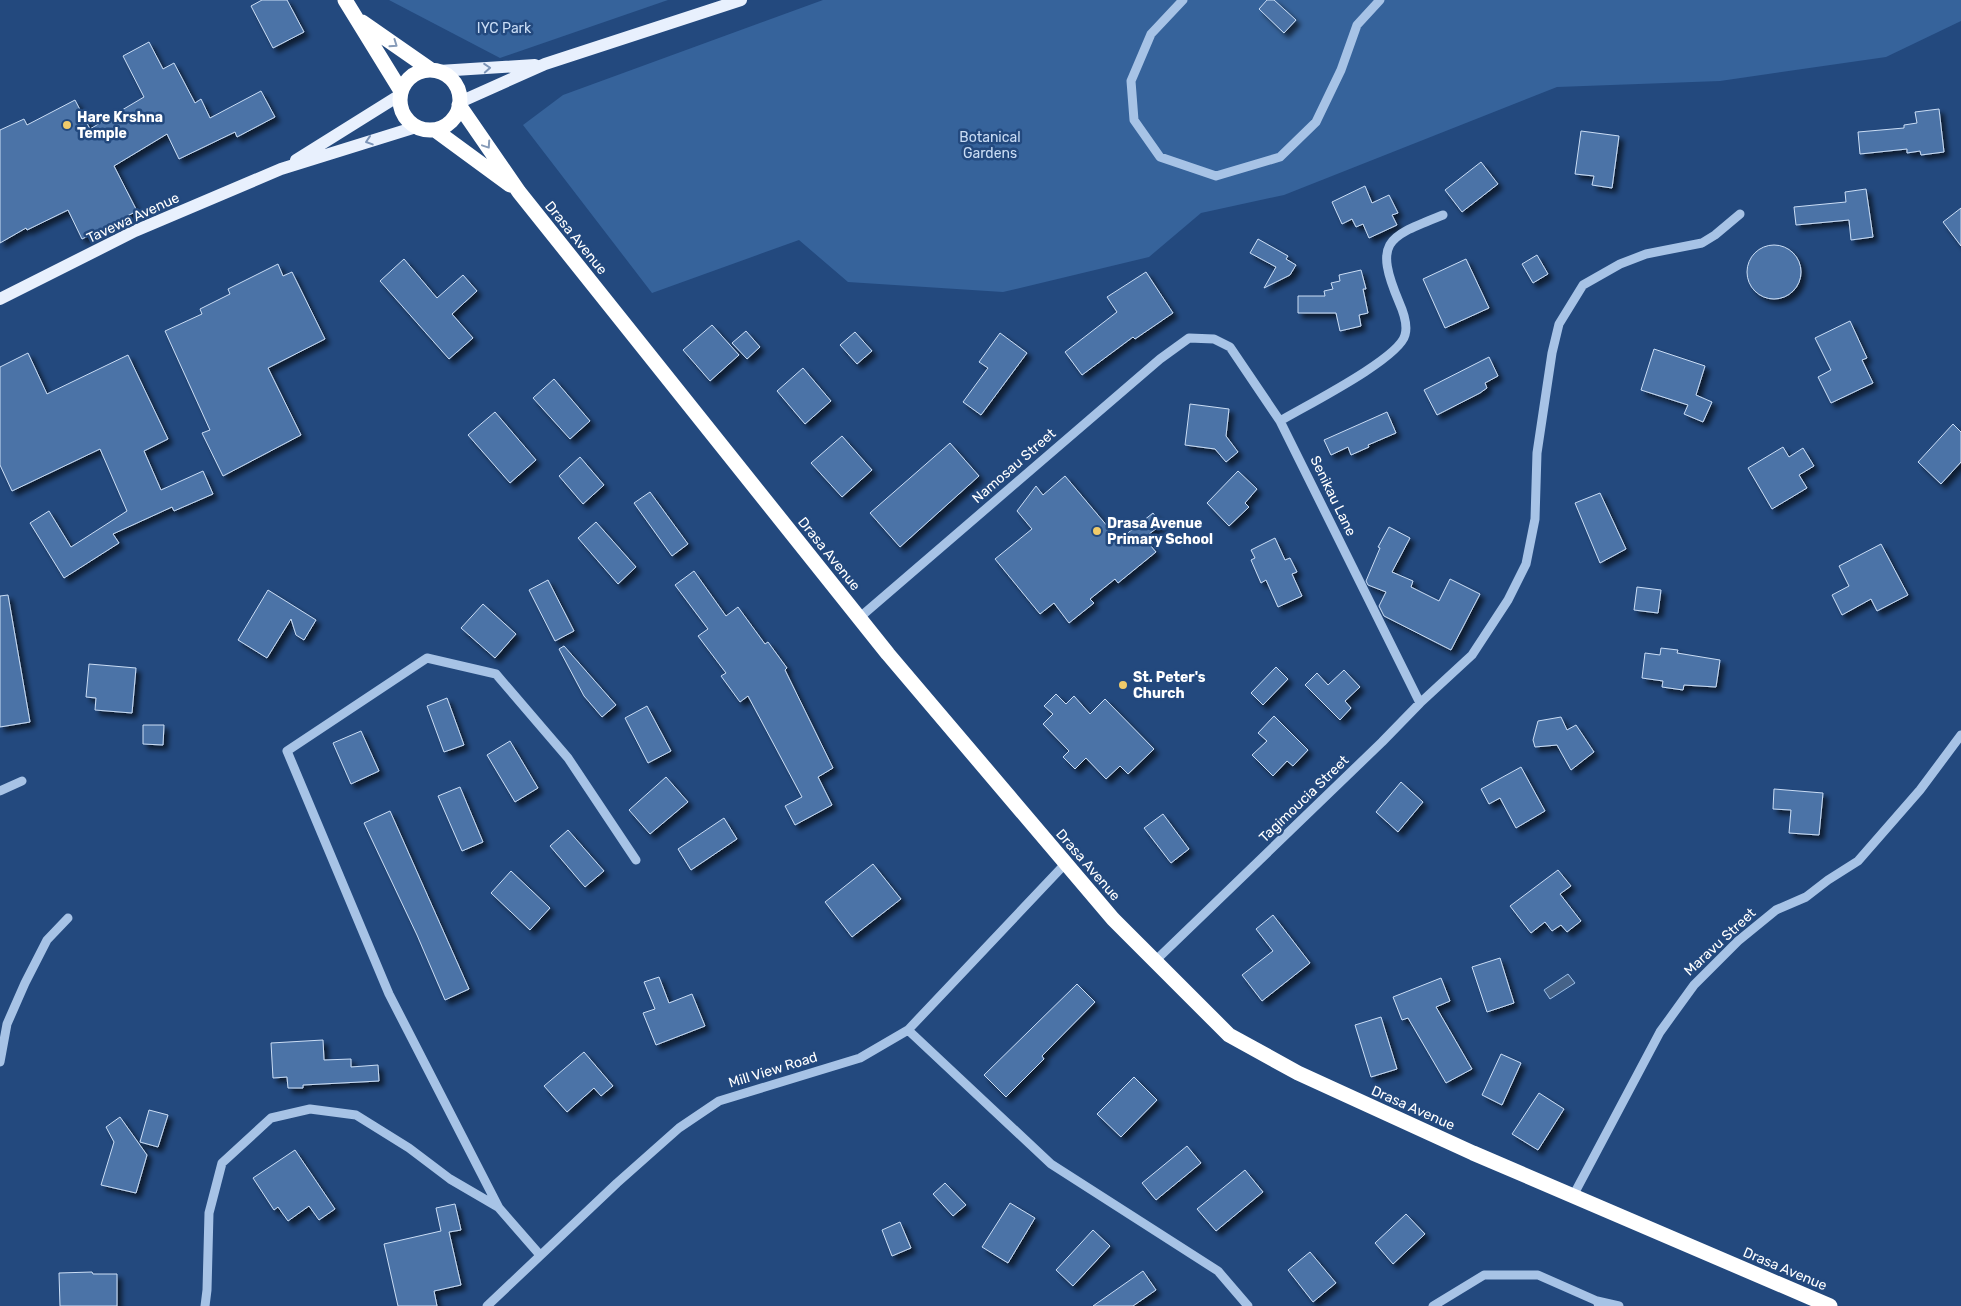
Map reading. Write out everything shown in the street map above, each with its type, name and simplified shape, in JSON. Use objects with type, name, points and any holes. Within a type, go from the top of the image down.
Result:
[{"type":"highway","points":[[345,0],[401,93],[403,113],[408,121],[416,127],[425,130],[435,130],[444,127],[451,121],[460,103],[454,83],[448,76],[435,70],[357,19]]},
{"type":"highway","points":[[401,93],[405,82],[412,76],[421,71],[435,70]]},
{"type":"highway","name":"Drasa Avenue","points":[[460,103],[519,192],[859,618],[1065,864],[1154,962],[1229,1035],[1298,1073],[1573,1196],[1830,1306]]},
{"type":"highway","name":"Drasa Avenue","points":[[435,130],[519,192]]},
{"type":"main road","points":[[460,103],[545,64],[741,0]]},
{"type":"main road","points":[[435,70],[545,64]]},
{"type":"main road","name":"Tavewa Avenue","points":[[281,169],[401,93]]},
{"type":"main road","name":"Tavewa Avenue","points":[[0,299],[135,231],[281,169],[416,127]]},
{"type":"street","points":[[1183,0],[1151,34],[1131,81],[1134,120],[1160,157],[1216,176],[1280,158],[1316,122],[1341,70],[1357,25],[1380,0]]},
{"type":"street","name":"Tagimoucia Street","points":[[1154,962],[1420,703],[1472,655],[1508,600],[1526,564],[1535,519],[1537,453],[1552,353],[1559,324],[1584,286],[1620,264],[1646,254],[1702,243],[1715,235],[1740,214]]},
{"type":"street","points":[[1280,421],[1394,352],[1406,335],[1404,314],[1388,277],[1386,262],[1388,245],[1404,231],[1443,215]]},
{"type":"street","name":"Namosau Street","points":[[859,618],[1160,359],[1189,338]]},
{"type":"street","name":"Senikau Lane","points":[[1189,338],[1214,339],[1230,347],[1280,421],[1420,703]]},
{"type":"street","points":[[540,1255],[499,1208],[389,994],[287,752],[427,658],[496,674],[568,758],[636,860]]},
{"type":"street","name":"Maravu Street","points":[[1573,1196],[1660,1032],[1694,985],[1738,941],[1776,910],[1806,897],[1858,861],[1920,790],[1961,735]]},
{"type":"street","points":[[0,791],[22,781]]},
{"type":"street","name":"Mill View Road","points":[[487,1306],[678,1128],[719,1101],[860,1058],[908,1030],[1065,864]]},
{"type":"street","points":[[0,1062],[7,1024],[25,983],[47,940],[68,918]]},
{"type":"street","points":[[908,1030],[1051,1164],[1218,1271],[1248,1306]]},
{"type":"street","points":[[205,1306],[209,1213],[222,1163],[271,1118],[310,1109],[356,1114],[409,1148],[450,1179],[499,1208]]},
{"type":"street","points":[[1433,1306],[1484,1275],[1538,1276],[1598,1303],[1619,1306]]},
{"type":"green space","name":"IYC Park","points":[[389,0],[668,0],[500,58]]},
{"type":"green space","name":"Botanical Gardens","points":[[823,0],[1961,0],[1961,21],[1886,57],[1720,81],[1557,87],[1284,195],[1201,213],[1149,257],[1003,292],[848,282],[799,240],[652,293],[523,125],[563,95]]},
{"type":"shaded area","points":[[1568,974],[1575,983],[1550,999],[1544,990]]},
{"type":"building","points":[[262,0],[287,0],[304,32],[273,48],[251,6]]},
{"type":"building","points":[[1267,0],[1274,0],[1296,20],[1284,33],[1259,9]]},
{"type":"building","points":[[149,42],[163,69],[174,63],[195,103],[201,99],[210,118],[261,91],[275,117],[237,137],[235,132],[179,159],[167,134],[114,166],[137,211],[82,239],[68,210],[27,230],[26,228],[0,243],[0,130],[24,119],[27,125],[75,100],[90,129],[144,97],[123,56]]},
{"type":"building","points":[[1939,109],[1944,152],[1921,155],[1920,151],[1907,153],[1907,149],[1860,154],[1858,132],[1904,128],[1904,125],[1917,123],[1915,112]]},
{"type":"building","points":[[1581,131],[1619,136],[1612,188],[1592,185],[1594,176],[1575,174]]},
{"type":"building","points":[[1481,162],[1498,184],[1462,212],[1445,190]]},
{"type":"building","points":[[1365,186],[1372,203],[1389,195],[1398,213],[1392,215],[1397,225],[1369,238],[1363,224],[1356,227],[1352,219],[1342,224],[1332,202]]},
{"type":"building","points":[[1866,189],[1873,237],[1851,240],[1849,220],[1796,225],[1794,207],[1846,202],[1845,192]]},
{"type":"building","points":[[1961,208],[1961,246],[1943,222]]},
{"type":"building","points":[[1258,239],[1288,256],[1286,259],[1296,265],[1290,275],[1264,288],[1276,267],[1250,253]]},
{"type":"building","points":[[1769,245],[1779,245],[1793,253],[1799,262],[1801,272],[1799,282],[1793,291],[1779,299],[1769,299],[1759,294],[1752,287],[1747,277],[1747,267],[1752,257],[1759,250]]},
{"type":"building","points":[[1537,255],[1548,274],[1533,283],[1522,264]]},
{"type":"building","points":[[404,259],[437,298],[463,275],[477,291],[452,314],[473,338],[449,359],[380,281]]},
{"type":"building","points":[[1466,259],[1489,308],[1445,328],[1423,279]]},
{"type":"building","points":[[278,264],[283,276],[292,272],[325,339],[268,368],[301,435],[223,476],[202,433],[210,430],[165,331],[202,314],[200,309],[230,294],[228,289]]},
{"type":"building","points":[[1361,270],[1366,289],[1363,289],[1368,313],[1359,315],[1361,326],[1340,331],[1336,313],[1298,313],[1298,296],[1325,296],[1324,291],[1333,289],[1331,283],[1340,281],[1339,275]]},
{"type":"building","points":[[1146,272],[1173,313],[1135,339],[1133,337],[1082,375],[1065,352],[1117,312],[1107,297]]},
{"type":"building","points":[[1850,321],[1867,358],[1862,360],[1873,383],[1831,403],[1818,377],[1831,370],[1815,338]]},
{"type":"building","points":[[712,325],[739,355],[710,381],[683,350]]},
{"type":"building","points":[[746,331],[760,347],[747,359],[732,343]]},
{"type":"building","points":[[855,332],[872,351],[857,364],[840,345]]},
{"type":"building","points":[[1000,333],[1027,353],[981,415],[963,402],[988,368],[979,362]]},
{"type":"building","points":[[1654,349],[1705,366],[1696,395],[1712,402],[1703,422],[1684,414],[1688,405],[1641,390]]},
{"type":"building","points":[[28,353],[47,394],[128,355],[168,439],[144,451],[161,490],[203,471],[213,494],[174,511],[172,507],[113,534],[119,543],[64,578],[30,523],[49,511],[71,547],[127,511],[100,449],[12,491],[0,465],[0,367]]},
{"type":"building","points":[[1489,357],[1498,376],[1485,383],[1487,388],[1480,393],[1437,415],[1424,390]]},
{"type":"building","points":[[803,368],[831,401],[805,424],[777,391]]},
{"type":"building","points":[[554,379],[590,421],[570,439],[533,398]]},
{"type":"building","points":[[1190,404],[1229,409],[1226,436],[1238,452],[1226,462],[1215,449],[1185,445]]},
{"type":"building","points":[[495,412],[536,460],[510,483],[468,435]]},
{"type":"building","points":[[1387,412],[1396,433],[1368,445],[1369,447],[1351,455],[1348,447],[1331,455],[1324,440]]},
{"type":"building","points":[[1953,424],[1961,432],[1961,462],[1941,484],[1918,462]]},
{"type":"building","points":[[842,436],[872,470],[842,497],[811,463]]},
{"type":"building","points":[[950,443],[979,476],[900,547],[870,513]]},
{"type":"building","points":[[1783,447],[1789,457],[1803,448],[1814,466],[1799,475],[1807,488],[1772,509],[1748,468]]},
{"type":"building","points":[[580,457],[604,485],[583,504],[559,476]]},
{"type":"building","points":[[1238,471],[1257,489],[1245,503],[1249,507],[1229,526],[1207,503]]},
{"type":"building","points":[[1065,476],[1119,540],[1153,513],[1162,524],[1144,538],[1156,552],[1118,583],[1115,579],[1090,599],[1094,603],[1069,623],[1054,603],[1040,614],[995,559],[1032,529],[1017,511],[1036,486],[1043,495]]},
{"type":"building","points":[[650,492],[688,544],[672,556],[634,503]]},
{"type":"building","points":[[1600,493],[1626,549],[1600,563],[1575,503]]},
{"type":"building","points":[[596,522],[636,567],[618,584],[578,538]]},
{"type":"building","points":[[1389,527],[1410,538],[1392,572],[1413,581],[1411,587],[1439,601],[1450,579],[1480,594],[1451,650],[1384,616],[1379,606],[1386,592],[1368,585],[1366,581],[1380,548],[1378,547]]},
{"type":"building","points":[[1275,538],[1285,560],[1290,558],[1297,572],[1292,574],[1302,596],[1278,607],[1266,580],[1261,583],[1251,560],[1255,558],[1251,550]]},
{"type":"building","points":[[1881,544],[1908,595],[1877,611],[1871,599],[1842,615],[1832,595],[1849,586],[1839,566]]},
{"type":"building","points":[[694,571],[726,616],[738,607],[765,644],[768,642],[787,668],[785,670],[833,768],[818,777],[832,805],[795,825],[785,806],[802,797],[748,696],[740,702],[721,676],[726,673],[698,636],[708,629],[675,585]]},
{"type":"building","points":[[548,580],[574,631],[555,641],[529,590]]},
{"type":"building","points":[[1637,587],[1661,590],[1658,613],[1634,610]]},
{"type":"building","points":[[268,590],[316,620],[304,640],[296,635],[291,619],[267,658],[238,640]]},
{"type":"building","points":[[8,595],[30,722],[0,727],[0,596]]},
{"type":"building","points":[[483,604],[516,634],[495,658],[461,628]]},
{"type":"building","points":[[564,646],[616,705],[602,717],[584,696],[559,649]]},
{"type":"building","points":[[1661,648],[1678,650],[1677,653],[1720,660],[1716,687],[1684,685],[1683,690],[1662,687],[1663,681],[1642,678],[1645,653],[1660,655]]},
{"type":"building","points":[[89,664],[136,668],[132,713],[95,710],[96,698],[86,697]]},
{"type":"building","points":[[1276,667],[1288,679],[1263,705],[1251,693]]},
{"type":"building","points":[[1344,670],[1360,687],[1345,701],[1351,708],[1340,720],[1305,685],[1317,673],[1328,685]]},
{"type":"building","points":[[1056,694],[1066,704],[1074,696],[1090,714],[1105,699],[1154,749],[1128,774],[1120,766],[1106,779],[1086,758],[1075,769],[1063,757],[1069,751],[1043,724],[1053,714],[1044,706]]},
{"type":"building","points":[[447,698],[464,745],[444,752],[427,706]]},
{"type":"building","points":[[647,706],[671,751],[648,763],[625,718]]},
{"type":"building","points":[[1274,716],[1308,750],[1293,766],[1287,761],[1273,776],[1252,755],[1267,741],[1258,733]]},
{"type":"building","points":[[1561,717],[1567,730],[1576,725],[1594,752],[1571,770],[1557,745],[1535,747],[1533,740],[1538,721]]},
{"type":"building","points":[[143,725],[164,725],[163,745],[143,744]]},
{"type":"building","points":[[361,731],[379,771],[351,784],[333,743]]},
{"type":"building","points":[[510,741],[538,788],[515,802],[487,755]]},
{"type":"building","points":[[1521,767],[1545,811],[1516,828],[1500,798],[1489,804],[1481,789]]},
{"type":"building","points":[[666,777],[688,802],[650,834],[629,810]]},
{"type":"building","points":[[1401,782],[1423,802],[1398,832],[1376,812]]},
{"type":"building","points":[[460,787],[483,842],[462,851],[438,796]]},
{"type":"building","points":[[1774,789],[1823,793],[1819,835],[1789,833],[1791,810],[1773,809]]},
{"type":"building","points":[[390,811],[469,989],[445,1000],[417,935],[364,823]]},
{"type":"building","points":[[1163,814],[1189,849],[1171,863],[1144,828]]},
{"type":"building","points":[[724,818],[737,839],[691,870],[678,849]]},
{"type":"building","points":[[568,830],[604,871],[585,887],[550,846]]},
{"type":"building","points":[[873,864],[901,899],[852,937],[825,902]]},
{"type":"building","points":[[1558,870],[1571,886],[1560,894],[1581,921],[1567,932],[1561,925],[1552,931],[1545,922],[1531,933],[1510,906]]},
{"type":"building","points":[[511,871],[550,908],[530,930],[491,893]]},
{"type":"building","points":[[1273,915],[1310,963],[1262,1001],[1242,975],[1273,951],[1256,929]]},
{"type":"building","points":[[1500,958],[1514,1003],[1487,1012],[1472,967]]},
{"type":"building","points":[[659,977],[669,1003],[692,994],[705,1026],[656,1045],[643,1013],[655,1009],[644,982]]},
{"type":"building","points":[[1441,978],[1450,1001],[1436,1007],[1472,1069],[1446,1083],[1408,1018],[1402,1020],[1393,997]]},
{"type":"building","points":[[1077,984],[1095,1002],[1042,1056],[1044,1059],[1006,1097],[984,1075]]},
{"type":"building","points":[[1381,1017],[1397,1069],[1371,1077],[1355,1025]]},
{"type":"building","points":[[323,1040],[324,1060],[351,1059],[351,1067],[378,1065],[379,1081],[303,1085],[303,1088],[288,1088],[287,1077],[273,1078],[271,1043]]},
{"type":"building","points":[[584,1052],[613,1086],[601,1096],[594,1088],[567,1112],[544,1086]]},
{"type":"building","points":[[1501,1054],[1521,1063],[1502,1105],[1482,1095]]},
{"type":"building","points":[[1134,1077],[1157,1100],[1121,1137],[1097,1114]]},
{"type":"building","points":[[1539,1093],[1564,1109],[1538,1150],[1512,1134]]},
{"type":"building","points":[[149,1110],[168,1115],[158,1147],[140,1142]]},
{"type":"building","points":[[120,1117],[147,1155],[136,1193],[101,1185],[114,1142],[106,1127]]},
{"type":"building","points":[[1187,1146],[1201,1163],[1156,1200],[1142,1183]]},
{"type":"building","points":[[295,1150],[335,1209],[319,1220],[309,1206],[288,1221],[278,1207],[274,1210],[253,1178]]},
{"type":"building","points":[[1245,1170],[1263,1192],[1216,1231],[1197,1209]]},
{"type":"building","points":[[945,1183],[966,1205],[953,1216],[933,1194]]},
{"type":"building","points":[[1010,1203],[1035,1218],[1008,1263],[982,1247]]},
{"type":"building","points":[[455,1204],[461,1230],[449,1232],[461,1285],[434,1291],[437,1306],[398,1306],[384,1244],[441,1231],[436,1208]]},
{"type":"building","points":[[1406,1214],[1425,1234],[1393,1264],[1375,1243]]},
{"type":"building","points":[[900,1222],[911,1248],[892,1256],[882,1230]]},
{"type":"building","points":[[1093,1230],[1110,1246],[1073,1286],[1056,1270]]},
{"type":"building","points":[[1310,1252],[1336,1283],[1313,1302],[1288,1270]]},
{"type":"building","points":[[1143,1271],[1156,1290],[1133,1306],[1093,1306]]},
{"type":"building","points":[[92,1272],[93,1274],[117,1274],[117,1306],[60,1306],[59,1273]]},
{"type":"place","name":"Hare Krshna Temple","points":[[67,125]]},
{"type":"place","name":"Drasa Avenue Primary School","points":[[1097,531]]},
{"type":"place","name":"St. Peter's Church","points":[[1123,685]]}]
